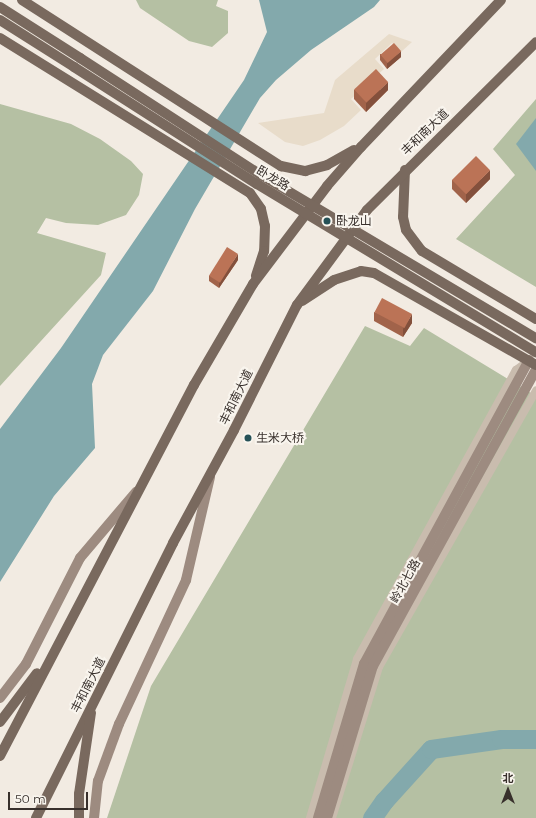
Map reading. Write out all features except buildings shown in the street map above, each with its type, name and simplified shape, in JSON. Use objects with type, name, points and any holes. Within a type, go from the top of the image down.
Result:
[{"type":"main road","name":"卧龙路","points":[[22,0],[281,166],[304,172],[327,165],[361,147]]},
{"type":"main road","points":[[0,756],[194,385],[253,284],[327,186],[361,147],[501,0]]},
{"type":"main road","name":"卧龙路","points":[[0,7],[261,175],[536,338]]},
{"type":"main road","name":"卧龙路","points":[[0,20],[257,184],[536,352]]},
{"type":"main road","name":"卧龙路","points":[[0,38],[250,193],[261,209],[265,226],[264,251],[253,284]]},
{"type":"main road","name":"丰和南大道","points":[[36,818],[173,543],[211,475],[297,305],[367,210],[405,170],[536,42]]},
{"type":"main road","points":[[405,170],[402,217],[406,230],[422,250],[536,319]]},
{"type":"main road","points":[[297,305],[334,280],[361,271],[374,273],[533,362]]},
{"type":"main road","points":[[0,722],[19,700],[64,634]]},
{"type":"main road","points":[[79,818],[79,794],[93,704]]},
{"type":"street","points":[[310,818],[357,659],[516,370],[533,362]]},
{"type":"street","points":[[318,818],[364,664],[533,362]]},
{"type":"street","name":"岭北七路","points":[[327,818],[373,666],[536,369]]},
{"type":"street","points":[[332,818],[379,667],[536,391]]},
{"type":"street","points":[[94,818],[98,781],[119,724],[186,580],[211,475]]},
{"type":"street","points":[[0,698],[26,664],[80,558],[143,483]]},
{"type":"green space","points":[[136,0],[218,0],[216,6],[228,11],[228,33],[212,47],[189,41],[140,8]]},
{"type":"green space","points":[[536,99],[536,287],[456,239],[515,175],[493,149]]},
{"type":"green space","points":[[0,104],[71,124],[100,139],[131,161],[143,174],[139,195],[126,215],[98,225],[66,223],[46,218],[37,233],[106,253],[101,275],[0,386]]},
{"type":"green space","points":[[365,326],[410,346],[424,328],[536,396],[536,818],[107,818],[151,686]]},
{"type":"shaded area","points":[[389,34],[412,42],[401,52],[392,43],[375,59],[384,69],[351,99],[361,110],[344,126],[320,140],[303,146],[285,142],[258,123],[324,113],[335,80]]},
{"type":"water","points":[[259,0],[380,0],[374,7],[311,50],[276,80],[260,98],[195,209],[153,291],[103,355],[92,384],[95,448],[54,496],[0,582],[0,429],[61,348],[244,80],[267,32]]},
{"type":"water","points":[[536,118],[536,171],[516,144]]},
{"type":"waterway","points":[[372,818],[384,801],[431,749],[501,739],[536,739]]},
{"type":"place","name":"卧龙山","points":[[327,221]]},
{"type":"place","name":"生米大桥","points":[[248,438]]}]
